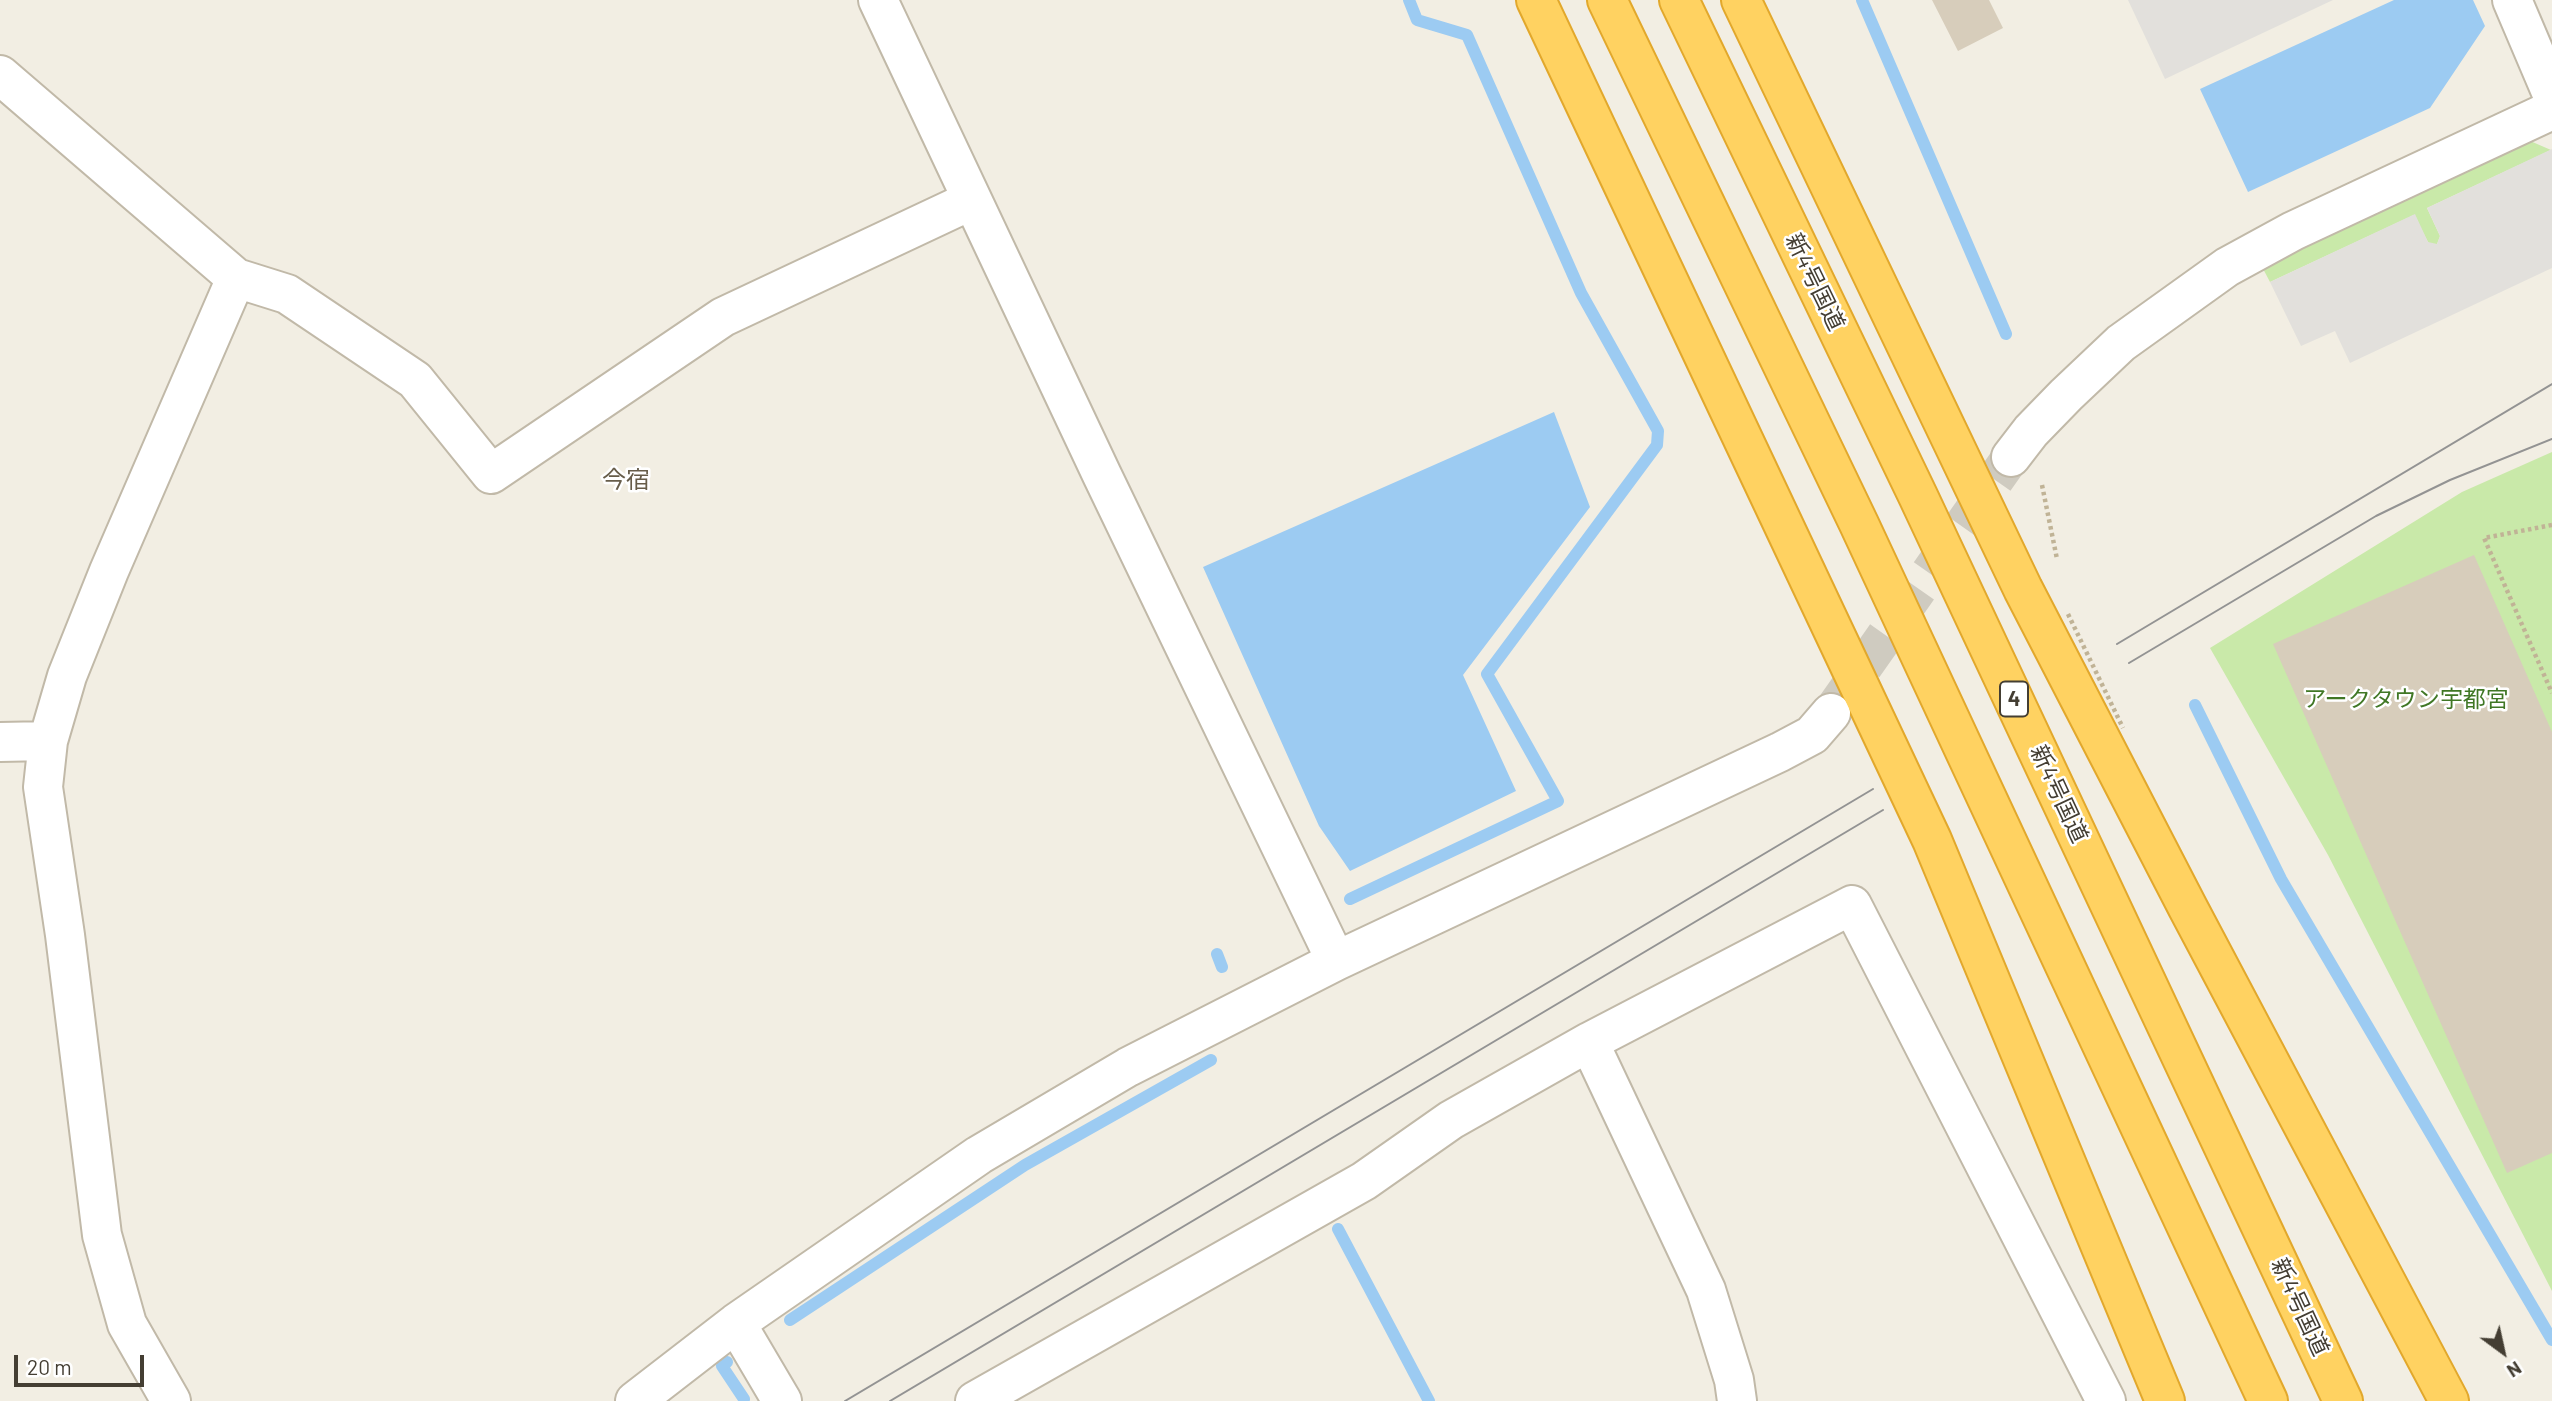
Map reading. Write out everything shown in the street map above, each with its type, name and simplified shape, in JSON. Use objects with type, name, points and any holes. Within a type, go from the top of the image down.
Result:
[{"type":"highway","points":[[1536,0],[1932,840],[2165,1401]]},
{"type":"highway","points":[[1607,0],[1859,524],[2268,1401]]},
{"type":"highway","name":"新4号国道","points":[[1679,0],[1918,496],[2343,1401]]},
{"type":"highway","points":[[1741,0],[2023,589],[2449,1401]]},
{"type":"street","points":[[877,0],[1336,961]]},
{"type":"street","points":[[2512,0],[2552,94]]},
{"type":"street","points":[[0,75],[236,278],[287,294],[415,380],[491,474],[723,317],[972,200]]},
{"type":"street","points":[[2021,444],[2121,343],[2227,267],[2293,231],[2552,110]]},
{"type":"street","points":[[171,1401],[127,1324],[102,1235],[65,935],[43,786],[48,741],[67,677],[109,571],[236,278]]},
{"type":"street","points":[[635,1401],[736,1323],[979,1155],[1128,1067],[1336,961],[1780,752],[1812,735],[1831,713]]},
{"type":"street","points":[[0,742],[48,741]]},
{"type":"street","points":[[975,1401],[1364,1181],[1451,1120],[1589,1042],[1852,905],[2106,1401]]},
{"type":"street","points":[[1589,1042],[1706,1290],[1734,1380],[1737,1401]]},
{"type":"street","points":[[736,1323],[782,1401]]},
{"type":"path","points":[[2021,444],[2058,562]]},
{"type":"path","points":[[2552,525],[2484,538],[2552,693]]},
{"type":"path","points":[[2066,601],[2068,614],[2123,727]]},
{"type":"green space","points":[[2521,137],[2551,150],[2427,208],[2440,236],[2437,244],[2431,245],[2428,242],[2414,215],[2270,282],[2260,263]]},
{"type":"green space","name":"アークタウン宇都宮","points":[[2552,452],[2552,1291],[2328,855],[2210,648],[2462,492]]},
{"type":"shaded area","points":[[2128,0],[2333,0],[2165,79]]},
{"type":"shaded area","points":[[2552,149],[2552,268],[2350,363],[2335,331],[2301,346],[2270,282],[2415,214],[2428,242],[2437,244],[2440,236],[2427,208]]},
{"type":"water","points":[[2394,0],[2473,0],[2485,26],[2430,108],[2248,192],[2200,89]]},
{"type":"water","points":[[1554,412],[1590,507],[1463,675],[1516,791],[1350,871],[1319,826],[1203,567]]},
{"type":"building","points":[[1932,0],[1989,0],[2003,28],[1958,51]]},
{"type":"building","name":"アークタウン宇都宮","points":[[2474,555],[2552,732],[2552,1153],[2507,1173],[2273,644]]},
{"type":"waterway","points":[[1350,899],[1558,801],[1487,674],[1657,445],[1658,431],[1581,293],[1467,35],[1417,20],[1409,0]]},
{"type":"waterway","points":[[1862,0],[2006,334]]},
{"type":"waterway","points":[[2195,705],[2281,879],[2552,1340]]},
{"type":"waterway","points":[[1217,954],[1222,967]]},
{"type":"waterway","points":[[790,1320],[1025,1165],[1211,1060]]},
{"type":"waterway","points":[[1338,1229],[1429,1401]]},
{"type":"waterway","points":[[727,1362],[722,1366],[744,1399]]},
{"type":"tunnel","points":[[1831,713],[2011,457]]},
{"type":"tram line","points":[[2117,644],[2552,384]]},
{"type":"tram line","points":[[2129,663],[2376,516],[2450,480],[2552,439]]},
{"type":"tram line","points":[[845,1401],[1873,789]]},
{"type":"tram line","points":[[890,1401],[1883,810]]},
{"type":"district","name":"今宿","points":[[626,480]]}]
